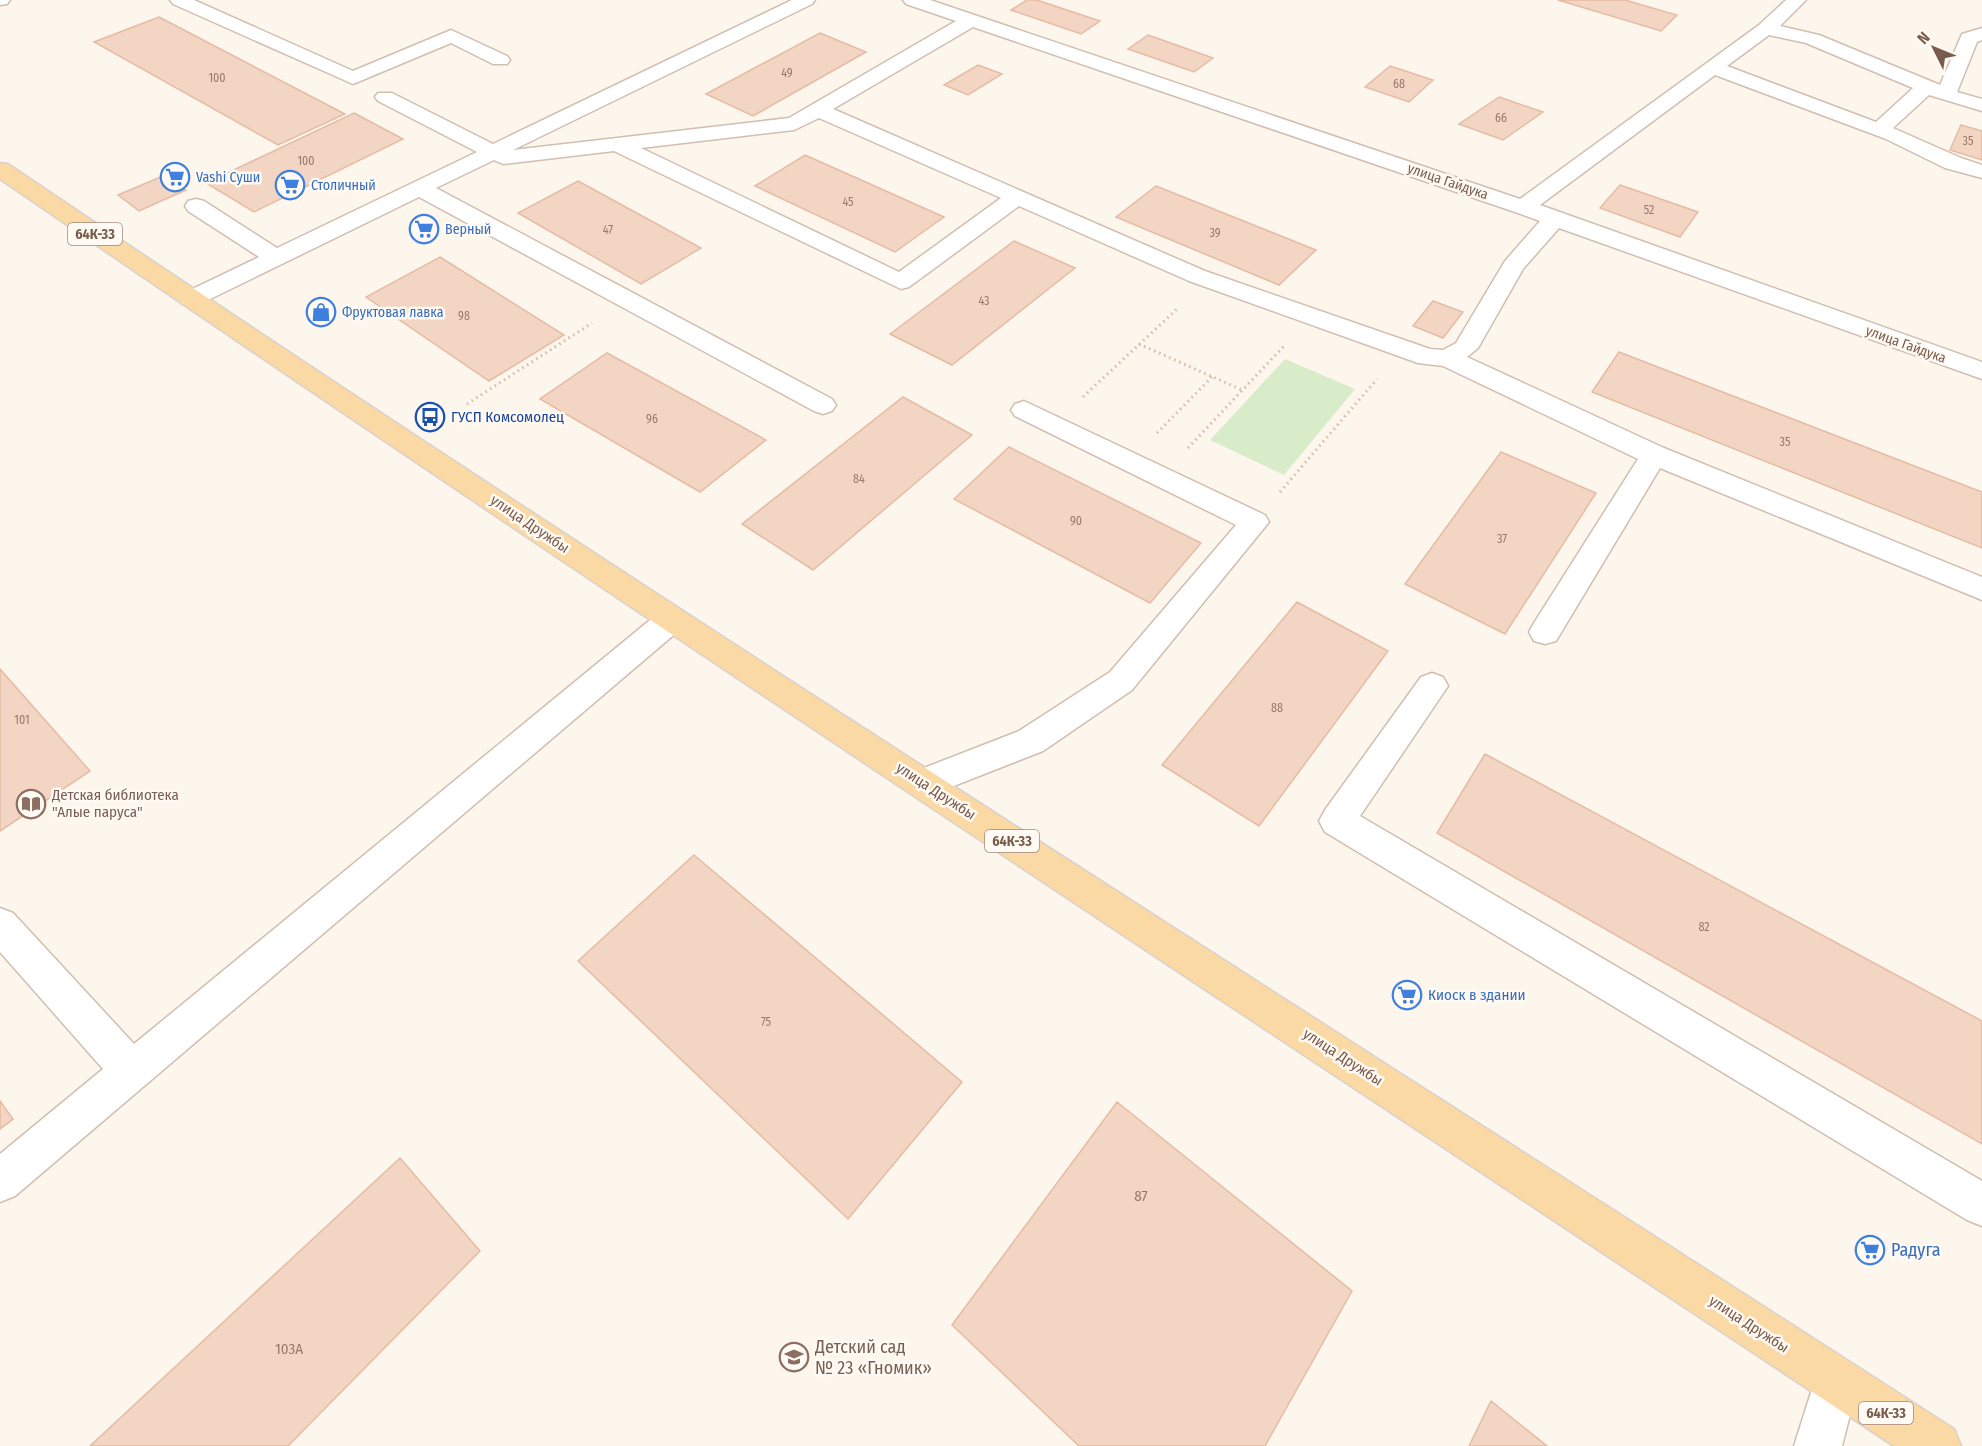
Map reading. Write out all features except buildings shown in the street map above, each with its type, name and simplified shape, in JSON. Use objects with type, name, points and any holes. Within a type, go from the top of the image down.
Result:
[{"type":"main road","name":"улица Дружбы","points":[[0,169],[672,619],[1937,1446]]},
{"type":"street","points":[[179,0],[353,78],[451,36],[500,60]]},
{"type":"street","points":[[191,299],[806,0]]},
{"type":"street","name":"улица Гайдука","points":[[912,0],[1555,218],[1982,371]]},
{"type":"street","points":[[1523,207],[1766,29],[1797,0]]},
{"type":"street","points":[[385,97],[486,157],[618,145],[794,124],[970,20]]},
{"type":"street","points":[[1766,29],[1812,39],[1946,95],[1982,105]]},
{"type":"street","points":[[1946,95],[1969,38],[1982,34]]},
{"type":"street","points":[[1714,68],[1879,130],[1953,163],[1982,171]]},
{"type":"street","points":[[1879,130],[1926,87]]},
{"type":"street","points":[[818,110],[1207,280],[1427,357],[1447,358],[1654,455],[1982,589]]},
{"type":"street","points":[[618,145],[901,282],[1017,197]]},
{"type":"street","points":[[420,189],[823,405]]},
{"type":"street","points":[[196,206],[276,258]]},
{"type":"street","points":[[1447,358],[1465,348],[1513,266],[1555,218]]},
{"type":"street","points":[[923,783],[1031,741],[1121,681],[1255,522],[1024,410]]},
{"type":"street","points":[[1545,632],[1654,455]]},
{"type":"street","points":[[0,1181],[672,619]]},
{"type":"street","points":[[1431,686],[1337,821],[1982,1204]]},
{"type":"street","points":[[0,925],[131,1070]]},
{"type":"street","points":[[1818,1446],[1836,1380]]},
{"type":"path","points":[[1054,425],[1207,280]]},
{"type":"path","points":[[467,404],[628,300]]},
{"type":"path","points":[[1160,477],[1312,317]]},
{"type":"path","points":[[1139,344],[1242,390]]},
{"type":"path","points":[[1255,522],[1403,349]]},
{"type":"path","points":[[1129,461],[1212,376]]},
{"type":"green space","points":[[1285,359],[1355,389],[1284,475],[1210,440]]},
{"type":"place","name":"Vashi Cуши","points":[[175,177]]},
{"type":"place","name":"Столичный","points":[[290,185]]},
{"type":"place","name":"Верный","points":[[424,229]]},
{"type":"place","name":"Фруктовая лавка","points":[[321,312]]},
{"type":"place","name":"ГУСП Комсомолец","points":[[430,417]]},
{"type":"place","name":"Детская библиотека \"Алые паруса\"","points":[[31,804]]},
{"type":"place","name":"Киоск в здании","points":[[1407,995]]},
{"type":"place","name":"Радуга","points":[[1870,1250]]},
{"type":"place","name":"Детский сад № 23 «Гномик»","points":[[794,1357]]}]
